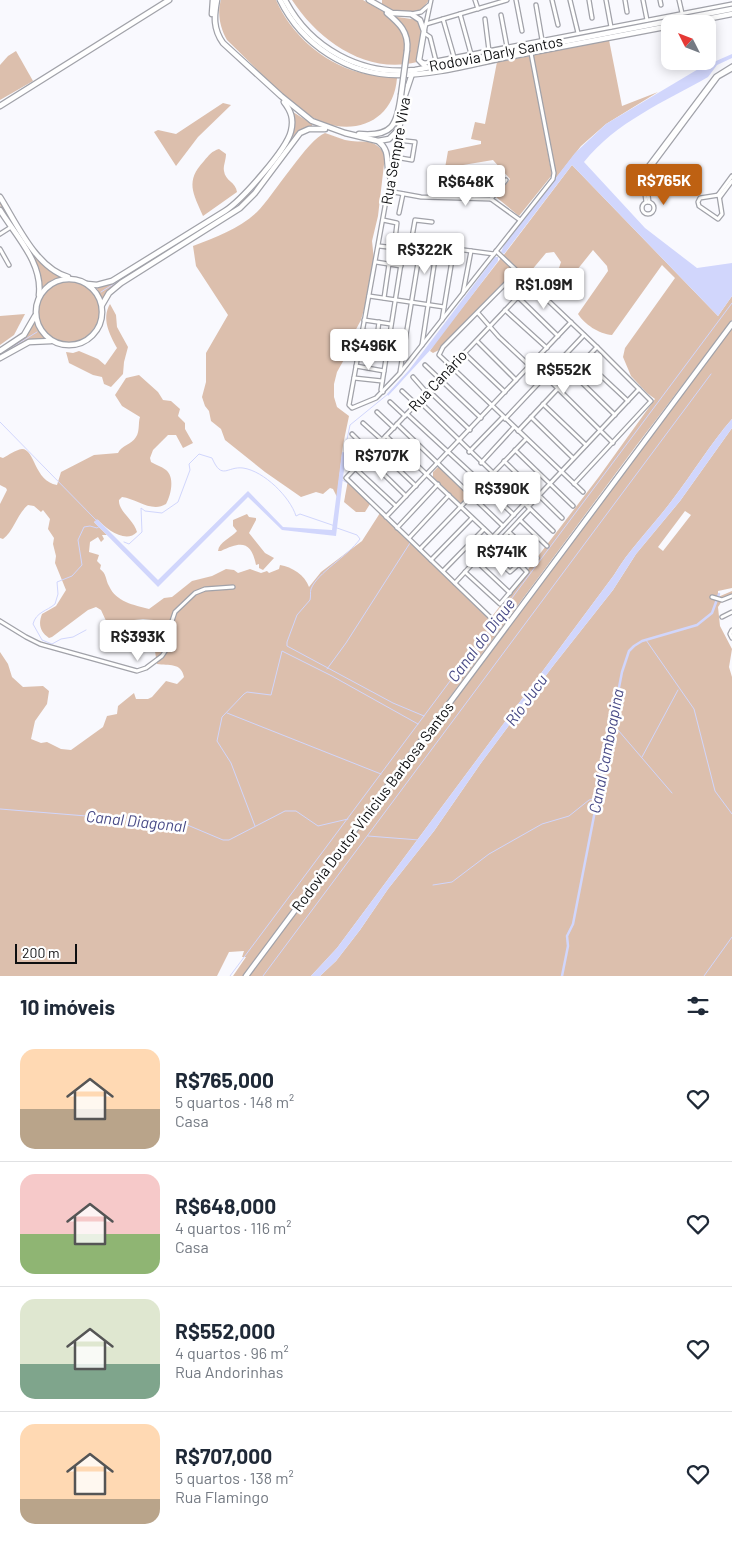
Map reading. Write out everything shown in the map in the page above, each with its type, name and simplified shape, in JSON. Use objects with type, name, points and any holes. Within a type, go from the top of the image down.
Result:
[{"type":"main road","points":[[215,0],[214,20],[218,33]]},
{"type":"main road","points":[[215,0],[212,24],[229,49],[308,119],[331,129],[378,141],[389,139],[400,129]]},
{"type":"main road","name":"Rodovia Darly Santos","points":[[280,0],[303,34],[319,48],[336,59],[371,72],[392,75],[530,50],[661,22]]},
{"type":"main road","name":"Rodovia Darly Santos","points":[[285,0],[306,30],[321,44],[338,55],[357,63],[377,68],[413,72],[428,67],[661,28]]},
{"type":"main road","points":[[369,0],[393,14],[411,14],[421,21],[424,33]]},
{"type":"main road","points":[[0,106],[165,1]]},
{"type":"main road","points":[[345,133],[375,136],[388,131],[396,120],[401,95],[407,38],[403,28],[380,7]]},
{"type":"main road","name":"Rodovia Darly Santos","points":[[697,15],[732,9]]},
{"type":"main road","name":"Rodovia Darly Santos","points":[[716,15],[732,14]]},
{"type":"main road","name":"Rua Sempre Viva","points":[[400,129],[405,95],[419,60],[424,33]]},
{"type":"main road","points":[[419,60],[421,64],[428,67]]},
{"type":"main road","points":[[0,197],[41,261],[57,273],[87,284],[97,285],[112,281],[225,211],[241,199],[290,135],[292,113],[281,96]]},
{"type":"main road","points":[[0,358],[30,342],[43,340],[72,345],[90,338],[99,325],[102,305],[109,292],[121,282],[240,208],[255,193],[300,133],[313,128],[331,129]]},
{"type":"main road","points":[[378,141],[386,149],[388,173],[391,179]]},
{"type":"main road","points":[[0,210],[38,271],[40,282],[32,323],[24,334],[0,351]]},
{"type":"main road","points":[[38,300],[45,289],[52,283],[74,279]]},
{"type":"main road","points":[[87,284],[96,292],[102,305]]},
{"type":"main road","points":[[36,310],[40,328],[48,338],[56,342]]},
{"type":"main road","name":"Rodovia Doutor Vinícius Barbosa Santos","points":[[246,976],[732,324]]},
{"type":"street","points":[[380,0],[380,7]]},
{"type":"street","points":[[475,0],[478,9]]},
{"type":"street","points":[[426,24],[507,0]]},
{"type":"street","points":[[516,0],[522,31]]},
{"type":"street","points":[[552,0],[558,25]]},
{"type":"street","points":[[570,0],[578,33]]},
{"type":"street","points":[[588,0],[592,18]]},
{"type":"street","points":[[606,0],[611,27]]},
{"type":"street","points":[[625,0],[627,12]]},
{"type":"street","points":[[643,0],[647,20]]},
{"type":"street","points":[[660,0],[661,5]]},
{"type":"street","points":[[679,0],[680,15]]},
{"type":"street","points":[[716,0],[717,6]]},
{"type":"street","points":[[421,12],[431,1]]},
{"type":"street","points":[[431,1],[424,33],[430,37],[436,61]]},
{"type":"street","points":[[536,4],[542,40]]},
{"type":"street","points":[[689,15],[717,6],[732,4]]},
{"type":"street","points":[[411,14],[421,12],[426,13],[428,17]]},
{"type":"street","points":[[460,14],[472,54]]},
{"type":"street","points":[[502,15],[507,47]]},
{"type":"street","points":[[443,19],[454,57]]},
{"type":"street","points":[[419,60],[424,63],[436,61],[647,20],[661,19]]},
{"type":"street","points":[[485,20],[489,50]]},
{"type":"street","points":[[383,392],[421,348],[552,180],[554,174],[530,50]]},
{"type":"street","points":[[647,202],[647,173],[718,78],[732,68]]},
{"type":"street","name":"Rua Sempre Viva","points":[[383,392],[370,402],[354,408],[349,405],[400,129]]},
{"type":"street","points":[[394,157],[411,160],[415,147],[415,142],[397,140]]},
{"type":"street","points":[[732,176],[719,196],[722,214],[719,218],[698,204],[700,198],[719,196],[732,181]]},
{"type":"street","points":[[491,199],[506,180]]},
{"type":"street","points":[[388,191],[412,196],[491,199],[520,220]]},
{"type":"street","points":[[399,212],[403,194]]},
{"type":"street","points":[[383,220],[397,223],[394,248]]},
{"type":"street","points":[[411,243],[415,220],[432,222]]},
{"type":"street","points":[[0,234],[11,227]]},
{"type":"street","points":[[383,392],[381,390],[382,381],[405,244],[411,243],[496,253],[571,322],[651,402],[574,484]]},
{"type":"street","points":[[400,373],[421,244]]},
{"type":"street","points":[[379,246],[404,249]]},
{"type":"street","points":[[421,348],[438,246]]},
{"type":"street","points":[[442,321],[454,248]]},
{"type":"street","points":[[0,249],[9,264]]},
{"type":"street","points":[[463,294],[470,250]]},
{"type":"street","points":[[376,262],[401,266]]},
{"type":"street","points":[[384,298],[390,264]]},
{"type":"street","points":[[517,272],[439,353],[451,367],[583,492]]},
{"type":"street","name":"Rua Canário","points":[[386,517],[346,478],[530,284]]},
{"type":"street","points":[[369,296],[444,307]]},
{"type":"street","points":[[518,297],[558,336]]},
{"type":"street","points":[[505,310],[547,348]]},
{"type":"street","points":[[478,313],[613,443]]},
{"type":"street","points":[[364,320],[392,324]]},
{"type":"street","points":[[376,344],[379,322]]},
{"type":"street","points":[[491,618],[386,517],[571,322]]},
{"type":"street","points":[[362,330],[389,334]]},
{"type":"street","points":[[469,452],[584,336]]},
{"type":"street","points":[[476,341],[516,380]]},
{"type":"street","points":[[360,342],[388,346]]},
{"type":"street","points":[[518,431],[597,347]]},
{"type":"street","points":[[464,353],[505,392]]},
{"type":"street","points":[[584,360],[628,401]]},
{"type":"street","points":[[356,366],[384,371]]},
{"type":"street","points":[[425,366],[481,418]]},
{"type":"street","points":[[572,373],[615,415]]},
{"type":"street","points":[[412,377],[470,430]]},
{"type":"street","points":[[354,378],[382,381]]},
{"type":"street","points":[[455,583],[503,526],[539,495],[639,389]]},
{"type":"street","points":[[402,391],[418,403],[552,531]]},
{"type":"street","points":[[390,402],[448,452],[514,515]]},
{"type":"street","points":[[543,404],[586,445]]},
{"type":"street","points":[[377,412],[438,463],[503,526]]},
{"type":"street","points":[[531,417],[574,458]]},
{"type":"street","points":[[363,423],[382,440]]},
{"type":"street","points":[[481,463],[514,427]]},
{"type":"street","points":[[352,434],[370,452]]},
{"type":"street","points":[[386,436],[499,542],[527,572],[500,604],[465,572]]},
{"type":"street","points":[[420,549],[526,439]]},
{"type":"street","points":[[375,447],[416,486]]},
{"type":"street","points":[[514,450],[572,506]]},
{"type":"street","points":[[350,456],[357,466],[396,506]]},
{"type":"street","points":[[366,457],[406,496]]},
{"type":"street","points":[[504,461],[562,518]]},
{"type":"street","points":[[397,528],[438,484]]},
{"type":"street","points":[[409,538],[449,495]]},
{"type":"street","points":[[499,542],[520,520],[527,507]]},
{"type":"street","points":[[431,560],[472,518]]},
{"type":"street","points":[[520,520],[546,546]]},
{"type":"street","points":[[443,571],[484,529]]},
{"type":"street","points":[[509,532],[537,558]]},
{"type":"street","points":[[485,549],[510,572],[519,564]]},
{"type":"street","points":[[475,560],[510,593]]},
{"type":"street","points":[[0,621],[40,644],[130,670],[140,670],[156,662],[164,653],[173,616],[195,593],[205,589],[233,587]]},
{"type":"street","points":[[712,597],[724,599],[732,596]]},
{"type":"street","points":[[722,617],[732,612]]},
{"type":"street","points":[[732,630],[730,634],[732,638]]},
{"type":"shaded area","points":[[221,0],[276,0],[290,24],[320,54],[358,72],[397,78],[389,104],[373,120],[362,125],[350,127],[324,123],[311,117],[291,103],[227,40],[220,20]]},
{"type":"shaded area","points":[[292,0],[363,0],[391,16],[418,20],[423,31],[417,62],[398,65],[380,63],[362,59],[345,51],[315,28]]},
{"type":"shaded area","points":[[382,0],[429,0],[421,11],[399,14],[382,5]]},
{"type":"shaded area","points":[[609,40],[622,106],[658,92],[606,124],[581,146],[556,178],[533,55]]},
{"type":"shaded area","points":[[16,51],[33,81],[0,100],[0,65],[8,56]]},
{"type":"shaded area","points":[[530,56],[552,175],[519,216],[496,197],[510,179],[493,160],[445,168],[448,151],[481,144],[481,141],[471,139],[475,122],[485,124],[497,62]]},
{"type":"shaded area","points":[[223,103],[231,105],[198,137],[176,166],[154,132],[158,130],[176,134]]},
{"type":"shaded area","points":[[293,112],[312,124],[312,127],[304,130],[245,203],[118,283],[102,300],[96,286],[105,285],[226,212],[242,200],[288,141]]},
{"type":"shaded area","points":[[325,133],[345,140],[373,143],[385,156],[378,216],[372,241],[374,260],[366,302],[361,320],[337,372],[334,384],[334,397],[337,407],[349,416],[343,445],[337,497],[333,489],[330,488],[323,494],[316,492],[301,497],[265,472],[225,440],[221,429],[211,421],[209,411],[202,397],[206,382],[206,353],[228,315],[196,266],[193,246],[227,232],[250,218],[264,204],[300,156],[318,137]]},
{"type":"shaded area","points":[[219,149],[226,154],[224,171],[237,192],[203,216],[194,194],[194,175],[211,154]]},
{"type":"shaded area","points":[[572,165],[718,316],[732,296],[732,320],[636,446],[243,976],[233,976],[246,957],[242,957],[244,951],[229,952],[217,976],[0,976],[0,652],[8,664],[12,677],[23,687],[43,686],[49,691],[47,704],[35,721],[31,739],[41,743],[47,742],[61,749],[71,750],[103,727],[107,716],[117,714],[118,706],[134,693],[136,699],[148,699],[166,681],[177,684],[184,677],[177,667],[157,664],[154,645],[165,632],[164,621],[143,619],[107,623],[101,610],[96,607],[88,610],[52,637],[49,638],[44,633],[40,624],[42,614],[56,606],[66,590],[55,563],[54,538],[48,529],[50,519],[43,510],[41,512],[34,506],[28,505],[7,536],[3,539],[0,538],[0,504],[7,490],[0,485],[0,457],[3,458],[14,451],[26,450],[44,478],[57,485],[61,472],[94,455],[118,453],[136,437],[140,417],[122,406],[115,395],[126,378],[139,375],[158,392],[163,400],[171,401],[180,409],[178,416],[185,423],[185,429],[193,443],[183,448],[176,435],[168,435],[153,450],[150,458],[151,462],[166,470],[171,481],[171,491],[166,504],[155,507],[144,505],[128,498],[122,497],[119,500],[121,508],[133,523],[137,532],[132,535],[122,536],[111,531],[98,520],[94,522],[107,535],[102,535],[104,539],[101,542],[98,537],[90,542],[89,552],[99,555],[97,561],[101,565],[100,569],[116,596],[132,604],[149,609],[164,598],[172,597],[192,581],[212,576],[226,569],[234,570],[238,573],[250,569],[261,573],[267,571],[269,573],[279,569],[280,565],[298,572],[309,587],[321,572],[362,541],[380,513],[490,619],[598,478],[655,399],[631,376],[623,357],[625,348],[675,278],[662,265],[612,335],[592,328],[578,314],[608,271],[607,266],[593,250],[565,285],[562,285],[556,277],[561,262],[554,252],[546,253],[526,277],[503,256]]},
{"type":"shaded area","points":[[0,199],[34,254],[42,263],[62,277],[52,280],[41,288],[37,265],[0,205]]},
{"type":"shaded area","points":[[501,258],[515,271],[439,350],[433,353],[430,351],[437,340]]},
{"type":"shaded area","points":[[71,281],[93,288],[100,297],[101,308],[99,319],[93,330],[84,339],[73,343],[61,343],[48,336],[41,327],[38,319],[38,308],[39,302],[49,288],[59,283]]},
{"type":"shaded area","points":[[110,304],[116,315],[117,327],[128,347],[123,374],[111,387],[104,384],[102,377],[93,375],[69,363],[66,352],[73,353],[79,351],[98,359],[105,365],[117,348],[106,321],[107,310]]},
{"type":"shaded area","points":[[25,314],[14,335],[0,345],[0,316]]},
{"type":"shaded area","points":[[35,322],[45,338],[25,342],[0,357],[0,353],[26,335]]},
{"type":"shaded area","points":[[732,326],[732,419],[716,438],[666,509],[627,555],[337,948],[311,976],[247,976]]},
{"type":"shaded area","points":[[732,428],[732,588],[718,591],[718,597],[732,591],[732,596],[722,601],[718,607],[720,626],[732,649],[729,667],[732,677],[732,976],[320,976],[336,961],[360,930],[388,889],[434,831],[481,763],[553,666],[613,590],[636,554],[680,501]],"holes":[[[685,511],[691,515],[663,551],[658,547]]]},
{"type":"shaded area","points":[[439,466],[469,496],[461,504],[433,477],[433,472]]},
{"type":"shaded area","points":[[348,480],[370,504],[365,512],[356,512],[344,502]]},
{"type":"shaded area","points":[[247,514],[249,517],[256,518],[249,533],[265,553],[274,558],[263,570],[259,568],[259,564],[256,565],[251,551],[244,545],[218,551],[223,543],[237,531],[233,526],[233,520]]},
{"type":"water","points":[[732,54],[732,58],[716,66],[716,61]]},
{"type":"water","points":[[697,70],[713,70],[708,77],[626,124],[611,135],[584,162],[645,228],[697,268],[732,263],[732,296],[718,316],[572,165],[504,254],[501,252],[504,245],[575,153],[606,124]]},
{"type":"water","points":[[495,257],[498,257],[498,261],[433,347],[388,396],[387,394],[409,370]]},
{"type":"water","name":"Rio Jucu","points":[[732,419],[732,428],[680,501],[636,554],[613,590],[553,666],[481,763],[434,831],[388,889],[360,930],[336,961],[320,976],[311,976],[337,948],[627,555],[666,509],[716,438]]},
{"type":"water","points":[[342,452],[346,453],[336,536],[282,530],[248,497],[158,587],[94,522],[97,519],[158,580],[248,491],[283,527],[332,530]]},
{"type":"waterway","points":[[283,150],[298,131]]},
{"type":"waterway","points":[[229,212],[245,200],[269,170]]},
{"type":"waterway","points":[[101,292],[213,222]]},
{"type":"waterway","name":"Canal do Dique","points":[[230,976],[732,303]]},
{"type":"waterway","points":[[0,355],[37,332]]},
{"type":"waterway","points":[[263,976],[711,374]]},
{"type":"waterway","points":[[393,390],[402,380]]},
{"type":"waterway","points":[[344,454],[350,425],[388,394]]},
{"type":"waterway","points":[[0,422],[96,520]]},
{"type":"waterway","points":[[124,542],[129,544],[142,532],[141,508],[145,511],[162,513],[178,502],[190,470],[189,464],[199,454],[212,458],[222,471],[243,468],[259,474],[282,493],[296,516],[300,514],[335,526]]},
{"type":"waterway","points":[[342,480],[352,485]]},
{"type":"waterway","points":[[356,490],[380,513]]},
{"type":"waterway","points":[[86,630],[73,637],[61,639],[52,644],[42,640],[33,624],[39,614],[55,604],[58,594],[57,582],[72,576],[82,565],[78,540],[84,527],[97,528],[100,526]]},
{"type":"waterway","points":[[337,528],[357,535],[360,539],[314,583],[311,589],[310,600],[297,615],[287,646],[393,703],[424,716]]},
{"type":"waterway","points":[[408,540],[493,623]]},
{"type":"waterway","points":[[327,669],[346,643],[410,543]]},
{"type":"waterway","name":"Canal Camboapina","points":[[562,976],[568,946],[567,936],[573,924],[622,672],[629,651],[642,641],[697,625],[712,613],[719,594]]},
{"type":"waterway","points":[[646,640],[694,709],[715,791],[732,814]]},
{"type":"waterway","points":[[255,826],[231,763],[217,741],[222,717],[244,694],[247,692],[271,695],[282,651],[332,676],[418,724]]},
{"type":"waterway","points":[[642,757],[678,690]]},
{"type":"waterway","points":[[227,713],[381,774]]},
{"type":"waterway","points":[[612,723],[672,793]]},
{"type":"waterway","points":[[433,885],[452,882],[489,854],[542,824],[569,816],[589,800],[597,798]]},
{"type":"waterway","name":"Canal Diagonal","points":[[0,809],[185,824],[223,840],[229,840],[285,811],[296,811],[318,826],[348,819]]},
{"type":"waterway","points":[[368,836],[419,840]]},
{"type":"waterway","points":[[704,976],[732,937]]}]
